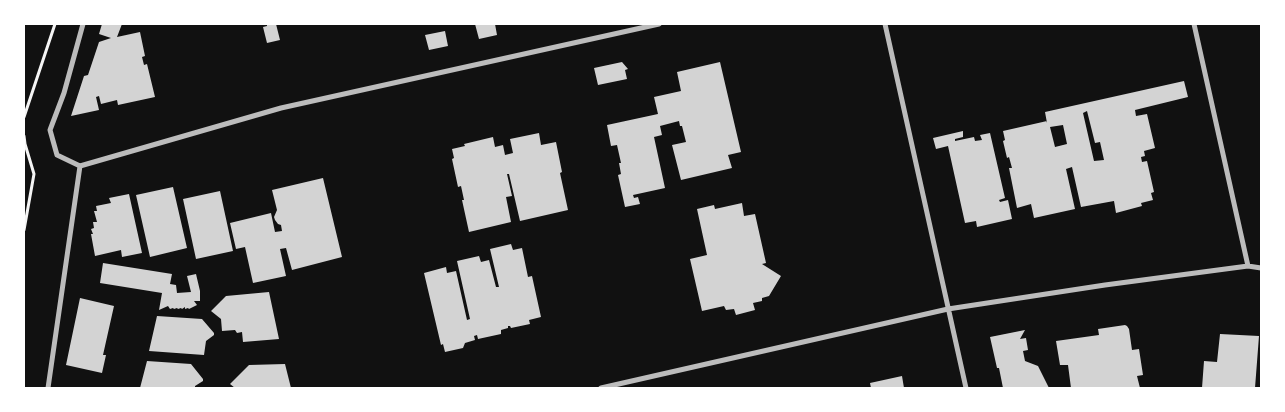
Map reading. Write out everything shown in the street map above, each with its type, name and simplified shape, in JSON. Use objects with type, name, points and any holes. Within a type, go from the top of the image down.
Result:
[{"type":"street","points":[[83,24],[64,93],[50,130],[57,155],[80,166],[281,108],[659,24]]},
{"type":"street","points":[[885,24],[966,388]]},
{"type":"street","points":[[1194,24],[1248,266]]},
{"type":"street","points":[[48,388],[80,166]]},
{"type":"street","points":[[601,388],[948,309],[1105,284],[1248,266],[1261,268]]},
{"type":"path","points":[[24,117],[55,24]]},
{"type":"path","points":[[24,136],[24,144],[34,174],[24,230]]},
{"type":"building","points":[[102,24],[122,24],[117,37],[140,32],[145,56],[142,57],[144,65],[147,64],[155,97],[118,105],[117,100],[101,104],[99,96],[96,97],[99,110],[71,116],[84,76],[88,75],[99,42],[111,38],[99,34]]},
{"type":"building","points":[[267,24],[276,24],[280,40],[267,43],[263,27],[267,26]]},
{"type":"building","points":[[475,24],[495,24],[497,35],[479,39]]},
{"type":"building","points":[[445,31],[448,46],[429,50],[425,35]]},
{"type":"building","points":[[622,62],[628,69],[625,70],[627,79],[598,85],[594,68]]},
{"type":"building","points":[[720,62],[741,152],[728,155],[732,168],[681,180],[672,145],[686,142],[682,126],[680,126],[679,121],[660,126],[662,135],[654,137],[665,188],[633,195],[634,198],[638,197],[640,204],[625,207],[618,175],[621,174],[619,163],[621,163],[617,145],[611,146],[607,125],[658,114],[654,97],[681,91],[677,72]]},
{"type":"building","points":[[1184,81],[1188,97],[1135,110],[1136,116],[1147,114],[1155,148],[1144,151],[1145,156],[1141,157],[1142,162],[1147,161],[1154,192],[1151,193],[1153,200],[1141,203],[1142,206],[1116,213],[1114,201],[1081,207],[1072,167],[1066,169],[1075,209],[1034,218],[1031,204],[1017,208],[1009,168],[1012,168],[1009,157],[1007,158],[1003,131],[1047,121],[1045,112]],"holes":[[[1087,111],[1095,143],[1100,142],[1104,160],[1094,161],[1083,113]],[[1063,125],[1067,144],[1055,147],[1050,127]]]},
{"type":"building","points":[[963,131],[963,137],[955,139],[955,141],[974,137],[975,141],[982,140],[980,135],[990,133],[1005,198],[999,200],[1000,202],[1008,200],[1012,219],[977,227],[976,221],[965,223],[948,146],[936,149],[933,138]]},
{"type":"building","points":[[539,133],[541,145],[556,142],[568,210],[520,221],[509,174],[507,174],[512,196],[506,197],[511,222],[469,232],[461,186],[458,187],[452,159],[454,158],[452,149],[493,137],[495,147],[503,145],[505,155],[513,153],[510,139]]},
{"type":"building","points":[[323,178],[342,257],[292,270],[286,248],[280,249],[286,276],[253,283],[245,247],[236,249],[230,223],[271,213],[275,232],[282,231],[281,225],[278,224],[274,217],[277,210],[272,190]]},
{"type":"building","points":[[173,187],[187,248],[150,257],[136,195]]},
{"type":"building","points":[[220,191],[233,251],[196,259],[183,199]]},
{"type":"building","points":[[129,194],[142,253],[122,257],[121,250],[95,256],[91,229],[94,228],[93,222],[97,222],[94,211],[97,211],[96,206],[111,203],[109,198]]},
{"type":"building","points":[[742,203],[744,216],[755,214],[766,263],[762,264],[781,276],[769,296],[762,298],[762,301],[753,303],[755,310],[736,315],[734,309],[726,310],[724,306],[702,311],[690,259],[707,255],[697,209],[714,205],[715,209]]},
{"type":"building","points":[[511,244],[513,250],[522,248],[528,277],[532,276],[541,317],[529,320],[530,324],[511,328],[508,326],[508,328],[501,330],[501,334],[478,339],[477,335],[474,336],[475,340],[465,343],[463,348],[445,352],[443,344],[441,345],[424,273],[446,267],[447,273],[456,271],[467,320],[470,319],[457,261],[479,256],[481,262],[489,260],[496,287],[499,287],[490,249]]},
{"type":"building","points":[[103,263],[172,274],[170,284],[176,285],[177,293],[191,292],[187,276],[196,274],[200,301],[194,301],[197,305],[189,309],[185,309],[185,307],[182,309],[170,309],[168,306],[159,310],[162,293],[100,283]]},
{"type":"building","points":[[269,292],[279,339],[243,342],[242,332],[237,333],[235,330],[222,331],[221,319],[211,311],[226,296]]},
{"type":"building","points":[[80,298],[114,306],[103,355],[106,355],[102,373],[66,365]]},
{"type":"building","points":[[157,316],[202,319],[214,333],[206,341],[204,355],[149,351]]},
{"type":"building","points":[[1125,325],[1129,329],[1132,350],[1139,349],[1143,375],[1137,376],[1140,388],[1071,388],[1068,365],[1060,365],[1056,341],[1099,335],[1098,329]]},
{"type":"building","points":[[1025,330],[1020,339],[1026,338],[1028,350],[1023,351],[1025,361],[1038,366],[1049,388],[1003,388],[990,337]]},
{"type":"building","points":[[1220,334],[1259,336],[1255,388],[1202,388],[1204,361],[1217,362]]},
{"type":"building","points":[[147,361],[191,364],[203,381],[195,386],[195,388],[140,388]]},
{"type":"building","points":[[285,364],[291,388],[235,388],[230,384],[249,365]]},
{"type":"building","points":[[902,376],[904,388],[871,388],[870,383]]}]
